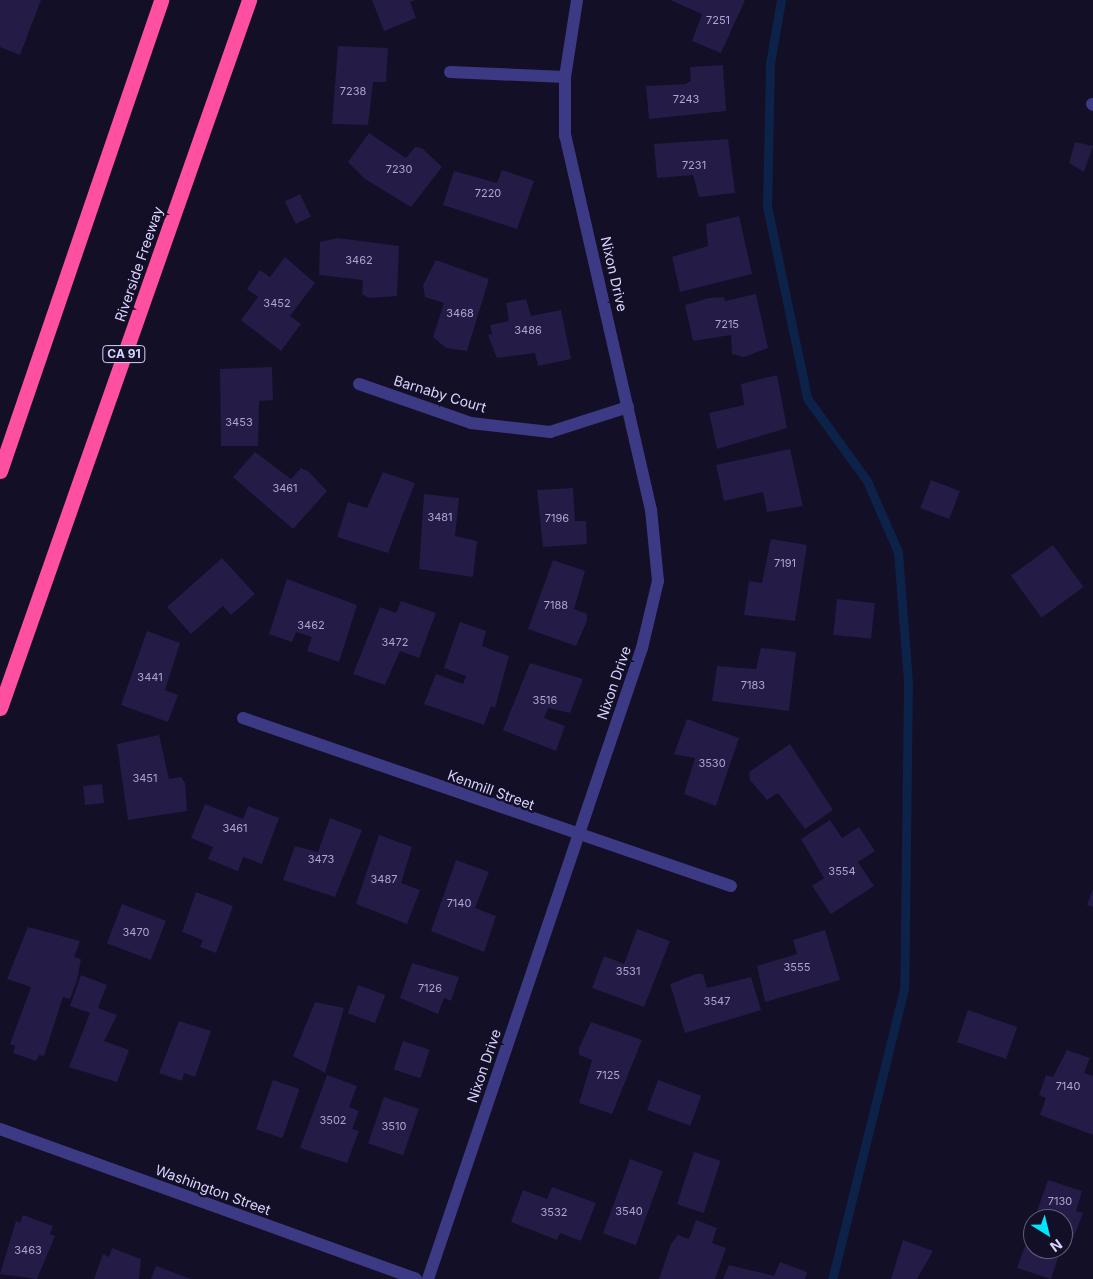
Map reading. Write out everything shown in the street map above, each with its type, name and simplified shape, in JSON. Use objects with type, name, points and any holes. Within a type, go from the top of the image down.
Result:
[{"type":"highway","points":[[0,471],[161,0]]},
{"type":"highway","name":"Riverside Freeway","points":[[0,708],[249,0]]},
{"type":"street","name":"Nixon Drive","points":[[428,1279],[642,648],[658,581],[651,510],[565,136],[565,77],[577,0]]},
{"type":"street","points":[[450,72],[565,77]]},
{"type":"street","name":"Barnaby Court","points":[[359,384],[471,422],[550,432],[628,407]]},
{"type":"street","name":"Kenmill Street","points":[[243,718],[578,837],[731,886]]},
{"type":"street","name":"Washington Street","points":[[0,1129],[416,1279]]},
{"type":"building","points":[[0,0],[41,0],[20,55],[0,47]]},
{"type":"building","points":[[372,0],[415,0],[410,2],[416,18],[384,31]]},
{"type":"building","points":[[670,0],[745,0],[721,53],[692,41],[702,14]]},
{"type":"building","points":[[338,46],[388,48],[386,82],[373,82],[368,125],[332,124]]},
{"type":"building","points":[[723,65],[726,111],[649,119],[646,86],[685,84],[691,81],[690,67]]},
{"type":"building","points":[[369,133],[406,158],[415,147],[422,148],[442,167],[411,207],[365,179],[348,162]]},
{"type":"building","points":[[728,139],[735,193],[699,197],[693,175],[657,178],[654,144]]},
{"type":"building","points":[[1075,142],[1093,146],[1084,172],[1069,163]]},
{"type":"building","points":[[502,170],[534,181],[517,229],[443,205],[454,171],[497,183]]},
{"type":"building","points":[[300,194],[311,216],[296,224],[285,201]]},
{"type":"building","points":[[739,216],[752,274],[680,292],[672,257],[708,246],[706,224]]},
{"type":"building","points":[[338,238],[399,246],[397,296],[369,298],[362,294],[363,280],[319,275],[320,242]]},
{"type":"building","points":[[285,257],[315,283],[290,316],[301,324],[281,351],[241,320],[258,297],[247,289],[260,270],[270,277]]},
{"type":"building","points":[[436,260],[489,279],[467,351],[446,348],[433,337],[444,303],[425,297],[423,285]]},
{"type":"building","points":[[756,294],[768,348],[744,357],[732,354],[731,335],[693,341],[685,305],[709,298],[724,297],[725,301]]},
{"type":"building","points":[[526,299],[531,316],[561,310],[571,359],[538,366],[535,353],[497,358],[488,335],[492,334],[490,325],[509,321],[506,303]]},
{"type":"building","points":[[272,367],[273,400],[259,401],[258,446],[221,446],[220,369]]},
{"type":"building","points":[[777,375],[787,428],[717,449],[709,413],[744,405],[741,384]]},
{"type":"building","points":[[790,449],[803,506],[767,512],[763,492],[724,501],[716,465]]},
{"type":"building","points":[[255,452],[291,479],[301,468],[308,471],[327,491],[293,529],[233,477]]},
{"type":"building","points":[[383,472],[415,483],[388,553],[337,537],[348,502],[367,508]]},
{"type":"building","points":[[931,480],[960,491],[949,519],[920,508]]},
{"type":"building","points":[[573,488],[575,521],[586,521],[587,544],[543,547],[537,490]]},
{"type":"building","points":[[424,494],[459,498],[455,536],[477,541],[473,577],[419,569]]},
{"type":"building","points":[[771,539],[807,545],[795,621],[744,615],[749,581],[762,583]]},
{"type":"building","points":[[1053,545],[1084,587],[1041,618],[1011,576]]},
{"type":"building","points":[[222,558],[255,594],[231,615],[223,606],[191,634],[167,607]]},
{"type":"building","points":[[553,560],[585,571],[574,609],[587,614],[587,621],[576,646],[528,629]]},
{"type":"building","points":[[287,579],[357,605],[339,662],[307,651],[312,637],[296,632],[292,642],[269,634]]},
{"type":"building","points":[[837,599],[875,603],[871,639],[833,635]]},
{"type":"building","points":[[401,601],[436,613],[419,658],[400,651],[385,685],[353,674],[380,607],[396,613]]},
{"type":"building","points":[[460,622],[486,631],[482,646],[509,656],[495,708],[491,706],[484,725],[424,704],[436,674],[463,684],[466,676],[444,668]]},
{"type":"building","points":[[147,631],[180,643],[165,690],[178,695],[168,722],[121,705]]},
{"type":"building","points":[[761,648],[796,652],[789,711],[712,701],[717,666],[756,669]]},
{"type":"building","points":[[530,663],[583,679],[570,713],[548,708],[544,718],[565,726],[556,751],[503,730]]},
{"type":"building","points":[[687,719],[739,738],[716,806],[684,794],[695,758],[674,754]]},
{"type":"building","points":[[159,735],[169,779],[181,777],[185,783],[187,811],[128,820],[117,744]]},
{"type":"building","points":[[790,744],[833,810],[805,829],[778,793],[767,800],[750,780],[749,772]]},
{"type":"building","points":[[102,784],[104,803],[85,805],[83,786]]},
{"type":"building","points":[[205,804],[243,819],[248,806],[279,818],[262,864],[243,857],[238,871],[208,859],[213,847],[191,838]]},
{"type":"building","points":[[330,818],[362,830],[335,897],[283,880],[295,846],[318,852]]},
{"type":"building","points":[[830,820],[842,838],[859,827],[875,851],[858,862],[874,886],[831,914],[812,886],[824,878],[801,839]]},
{"type":"building","points":[[379,835],[412,847],[401,883],[420,890],[407,924],[356,904]]},
{"type":"building","points":[[456,860],[489,872],[475,908],[496,916],[484,952],[431,931]]},
{"type":"building","points":[[1093,889],[1093,907],[1087,905]]},
{"type":"building","points":[[196,892],[233,906],[216,953],[200,947],[203,940],[182,932]]},
{"type":"building","points":[[122,904],[166,921],[151,960],[107,943]]},
{"type":"building","points":[[28,927],[80,941],[74,957],[81,959],[77,980],[70,999],[63,997],[44,1056],[39,1055],[36,1061],[13,1053],[15,1046],[10,1044],[31,987],[7,979]]},
{"type":"building","points":[[637,929],[670,941],[644,1007],[592,988],[604,956],[624,964]]},
{"type":"building","points":[[825,930],[840,980],[765,1002],[757,966],[797,954],[793,940]]},
{"type":"building","points":[[412,963],[459,977],[451,1001],[444,998],[438,1014],[400,998]]},
{"type":"building","points":[[696,974],[703,974],[707,988],[751,977],[761,1010],[685,1033],[670,984]]},
{"type":"building","points":[[81,975],[107,985],[98,1008],[117,1015],[104,1041],[129,1050],[117,1082],[69,1067],[90,1013],[70,1006]]},
{"type":"building","points":[[358,985],[385,995],[375,1023],[348,1013]]},
{"type":"building","points":[[315,1002],[344,1008],[325,1073],[293,1056]]},
{"type":"building","points":[[968,1010],[1017,1027],[1006,1059],[957,1042]]},
{"type":"building","points":[[179,1021],[211,1031],[195,1077],[184,1073],[182,1081],[159,1073]]},
{"type":"building","points":[[591,1022],[642,1040],[612,1114],[579,1103],[592,1060],[579,1055],[579,1048]]},
{"type":"building","points":[[403,1041],[430,1050],[420,1078],[394,1070]]},
{"type":"building","points":[[1067,1050],[1090,1058],[1084,1073],[1093,1076],[1093,1135],[1040,1115],[1046,1098],[1039,1095],[1046,1075],[1053,1077]]},
{"type":"building","points":[[327,1075],[357,1086],[349,1107],[359,1111],[352,1129],[359,1131],[347,1163],[300,1148]]},
{"type":"building","points":[[273,1080],[299,1089],[283,1138],[256,1129]]},
{"type":"building","points":[[658,1080],[701,1096],[690,1126],[647,1110]]},
{"type":"building","points":[[384,1097],[419,1109],[403,1155],[368,1143]]},
{"type":"building","points":[[694,1152],[721,1161],[704,1213],[677,1204]]},
{"type":"building","points":[[630,1159],[663,1171],[636,1245],[603,1233]]},
{"type":"building","points":[[1048,1180],[1082,1191],[1076,1211],[1083,1213],[1073,1239],[1073,1209],[1038,1209]]},
{"type":"building","points":[[552,1187],[596,1203],[581,1241],[560,1233],[557,1240],[511,1222],[523,1190],[547,1199]]},
{"type":"building","points":[[23,1215],[53,1226],[50,1234],[55,1236],[37,1279],[0,1274],[16,1221],[20,1223]]},
{"type":"building","points":[[696,1220],[717,1228],[712,1243],[726,1248],[715,1279],[659,1279],[671,1244],[678,1235],[689,1239]]},
{"type":"building","points":[[903,1240],[933,1251],[917,1279],[891,1279]]},
{"type":"building","points":[[112,1248],[141,1259],[139,1279],[94,1279],[103,1254],[109,1257]]},
{"type":"building","points":[[1023,1252],[1023,1259],[1058,1259],[1051,1279],[1017,1268]]},
{"type":"building","points":[[780,1262],[807,1272],[805,1279],[723,1279],[729,1265],[774,1276]]},
{"type":"building","points":[[156,1266],[191,1279],[151,1279]]},
{"type":"waterway","points":[[781,0],[770,64],[767,206],[807,398],[867,481],[898,552],[908,682],[904,989],[832,1279]]}]
